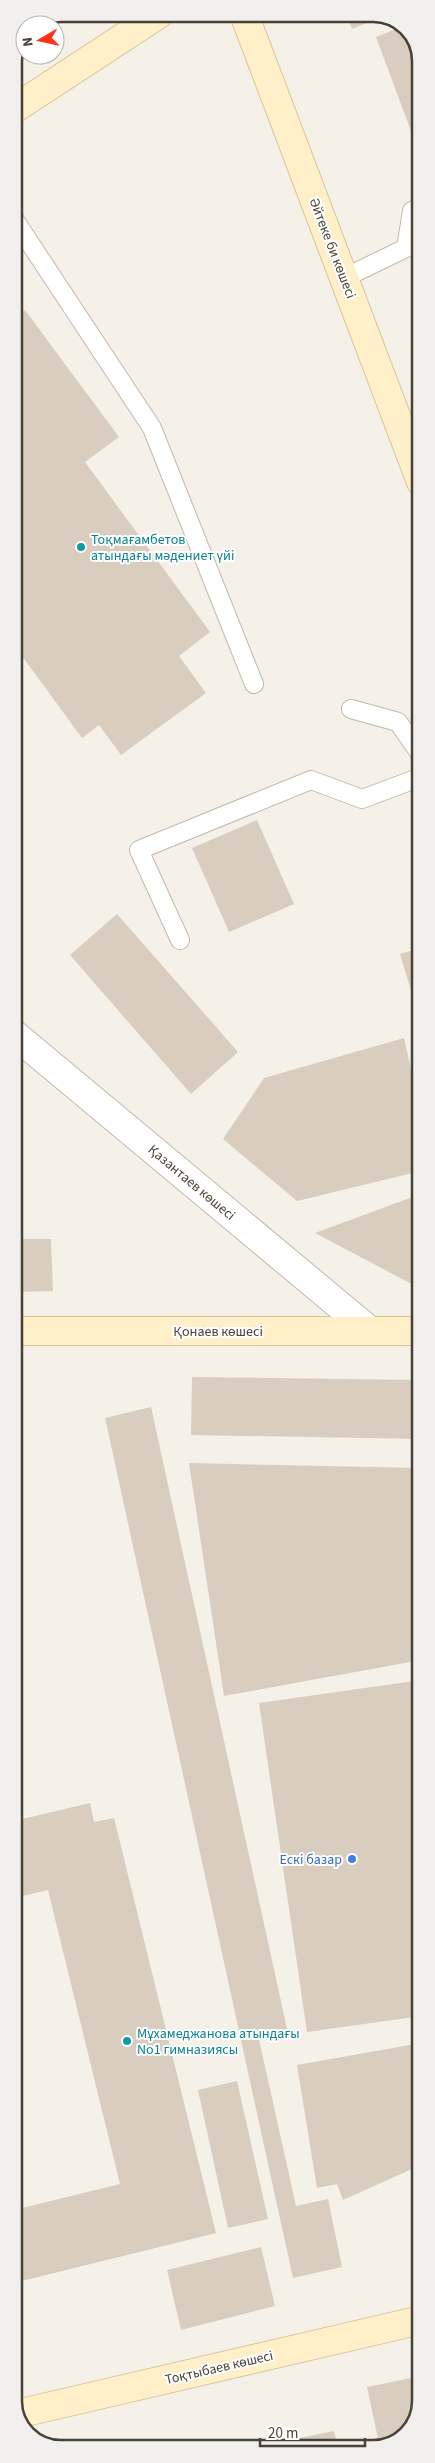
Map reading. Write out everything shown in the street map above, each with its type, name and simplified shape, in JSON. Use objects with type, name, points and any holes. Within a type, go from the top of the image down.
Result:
[{"type":"street","points":[[22,104],[146,22]]},
{"type":"street","name":"Әйтеке би көшесі","points":[[247,23],[412,458]]},
{"type":"street","name":"Қазантаев көшесі","points":[[22,1041],[369,1330]]},
{"type":"street","name":"Қонаев көшесі","points":[[23,1331],[412,1331]]},
{"type":"street","name":"Тоқтыбаев көшесі","points":[[24,2412],[412,2322]]},
{"type":"lane","points":[[344,278],[406,248],[412,211]]},
{"type":"lane","points":[[22,231],[152,428],[254,684]]},
{"type":"lane","points":[[351,708],[398,722],[412,742]]},
{"type":"lane","points":[[180,940],[139,850],[312,780],[362,799],[412,780]]},
{"type":"building","points":[[350,23],[367,23],[352,29]]},
{"type":"building","points":[[395,29],[404,38],[411,51],[412,134],[376,37]]},
{"type":"building","name":"Тоқмағамбетов атындағы мәдениет үйі","points":[[25,310],[119,437],[85,462],[210,632],[179,656],[206,693],[121,755],[99,725],[82,738],[22,656],[22,312]]},
{"type":"building","points":[[257,820],[294,904],[229,932],[192,848]]},
{"type":"building","points":[[117,914],[238,1052],[191,1094],[70,955]]},
{"type":"building","points":[[412,951],[412,994],[400,954]]},
{"type":"building","points":[[404,1038],[412,1074],[412,1173],[297,1201],[223,1139],[264,1078]]},
{"type":"building","points":[[412,1197],[412,1284],[315,1233]]},
{"type":"building","points":[[23,1239],[51,1239],[53,1291],[23,1292]]},
{"type":"building","points":[[192,1377],[412,1380],[412,1439],[191,1435]]},
{"type":"building","points":[[151,1407],[287,2029],[258,2035],[296,2206],[328,2199],[342,2267],[293,2278],[105,1418]]},
{"type":"building","points":[[189,1463],[412,1468],[412,1662],[224,1696]]},
{"type":"building","name":"Ескі базар","points":[[412,1681],[412,2017],[307,2032],[259,1703]]},
{"type":"building","name":"Мұхамеджанова атындағы No1 гимназиясы","points":[[90,1803],[94,1822],[114,1818],[216,2233],[23,2281],[23,2208],[120,2184],[48,1890],[23,1896],[23,1819]]},
{"type":"building","points":[[412,2045],[412,2169],[343,2200],[337,2184],[317,2188],[297,2065]]},
{"type":"building","points":[[237,2081],[268,2219],[228,2228],[198,2090]]},
{"type":"building","points":[[261,2247],[275,2306],[181,2330],[167,2270]]},
{"type":"building","points":[[412,2378],[412,2409],[410,2416],[403,2427],[391,2436],[378,2440],[367,2387]]},
{"type":"building","points":[[334,2431],[336,2440],[290,2440]]},
{"type":"place","name":"Тоқмағамбетов атындағы мәдениет үйі","points":[[81,547]]},
{"type":"place","name":"Ескі базар","points":[[352,1859]]},
{"type":"place","name":"Мұхамеджанова атындағы No1 гимназиясы","points":[[127,2041]]}]
